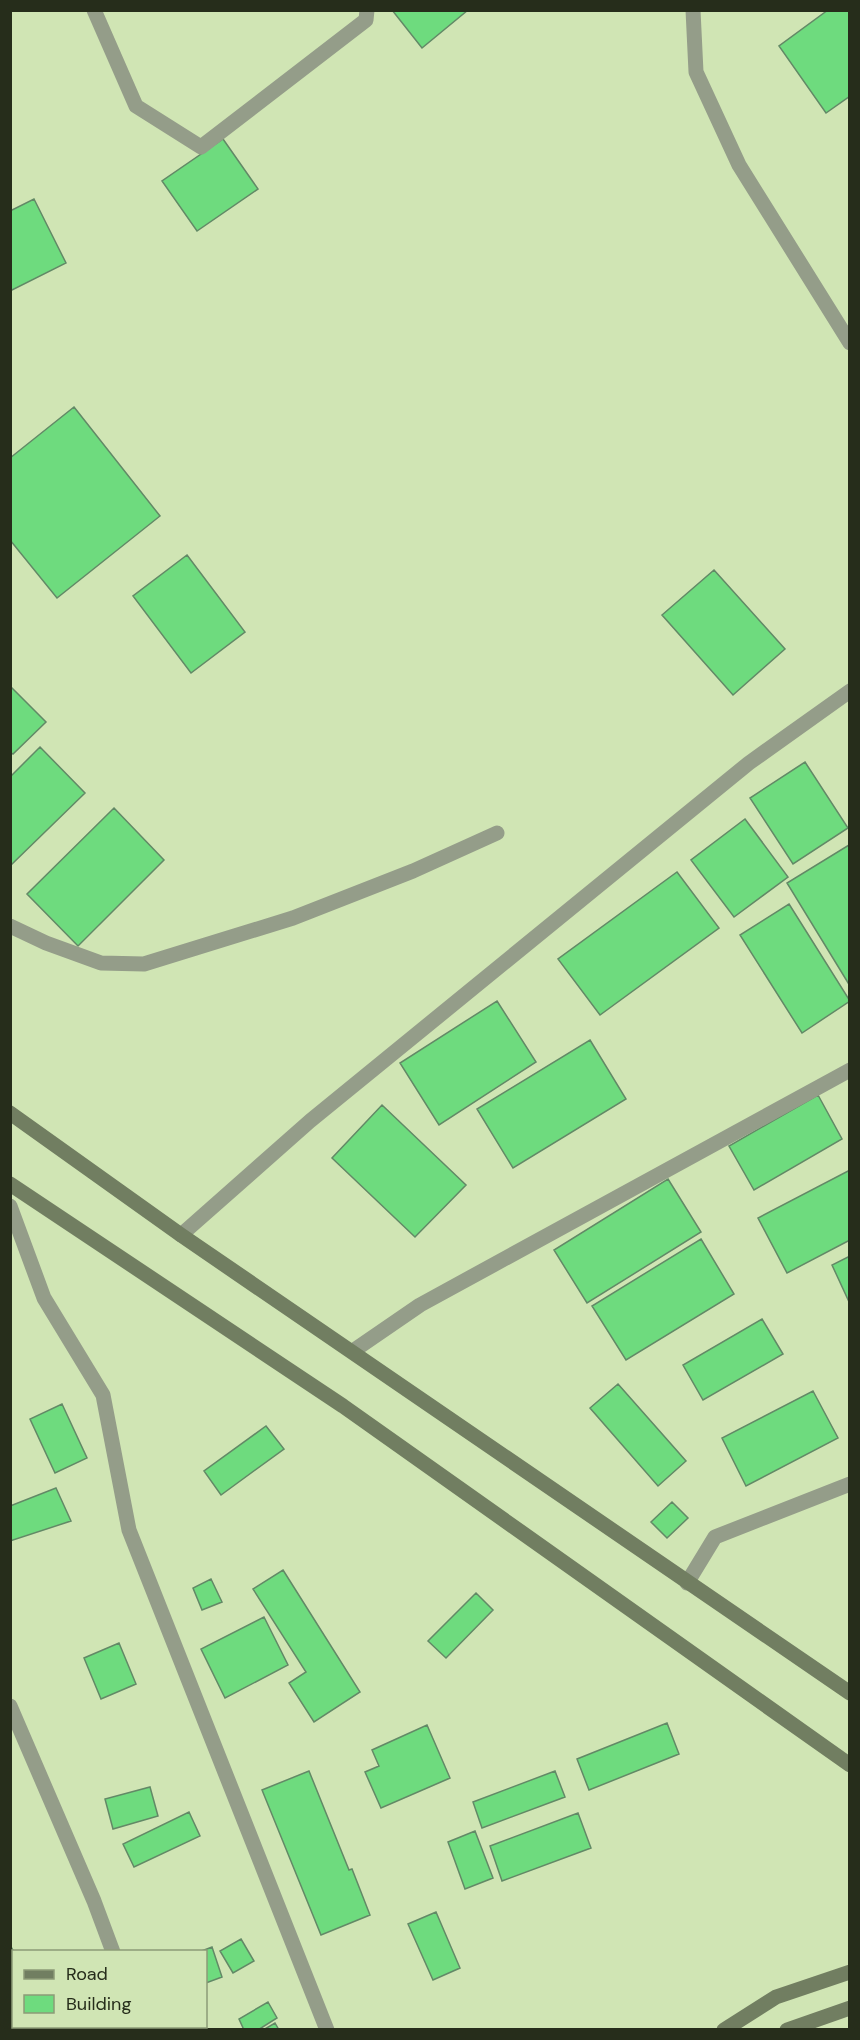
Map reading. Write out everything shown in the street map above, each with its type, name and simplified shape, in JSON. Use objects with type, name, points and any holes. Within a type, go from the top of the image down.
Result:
[{"type":"main road","points":[[10,1113],[181,1235],[849,1693]]},
{"type":"main road","points":[[10,1184],[343,1406],[849,1765]]},
{"type":"main road","points":[[724,2030],[776,1997],[849,1972]]},
{"type":"main road","points":[[788,2030],[849,2008]]},
{"type":"street","points":[[94,10],[136,106],[201,147],[366,20],[367,10]]},
{"type":"street","points":[[693,10],[696,72],[739,165],[849,343]]},
{"type":"street","points":[[181,1235],[310,1121],[748,763],[849,691]]},
{"type":"street","points":[[10,926],[46,943],[100,963],[144,964],[293,918],[413,871],[497,833]]},
{"type":"street","points":[[353,1351],[420,1305],[849,1070]]},
{"type":"street","points":[[10,1206],[44,1298],[102,1395],[129,1530],[327,2030]]},
{"type":"street","points":[[687,1583],[715,1537],[849,1484]]},
{"type":"street","points":[[10,1706],[112,1950]]},
{"type":"building","points":[[392,10],[468,10],[422,48]]},
{"type":"building","points":[[828,10],[850,10],[850,96],[826,113],[779,46]]},
{"type":"building","points":[[223,139],[258,189],[197,231],[162,181]]},
{"type":"building","points":[[34,199],[66,263],[10,291],[10,211]]},
{"type":"building","points":[[74,407],[160,516],[57,598],[10,540],[10,458]]},
{"type":"building","points":[[187,555],[245,632],[191,673],[133,596]]},
{"type":"building","points":[[714,570],[785,649],[733,695],[662,615]]},
{"type":"building","points":[[10,686],[46,722],[13,754],[10,752]]},
{"type":"building","points":[[40,747],[85,793],[10,866],[10,777]]},
{"type":"building","points":[[805,762],[848,828],[793,864],[750,798]]},
{"type":"building","points":[[114,808],[164,860],[78,946],[27,894]]},
{"type":"building","points":[[745,819],[788,877],[734,917],[691,860]]},
{"type":"building","points":[[850,846],[850,986],[787,883]]},
{"type":"building","points":[[677,872],[719,928],[600,1015],[558,959]]},
{"type":"building","points":[[789,904],[850,1001],[802,1033],[740,935]]},
{"type":"building","points":[[497,1001],[536,1062],[439,1125],[400,1063]]},
{"type":"building","points":[[590,1040],[626,1099],[513,1168],[477,1109]]},
{"type":"building","points":[[818,1095],[842,1139],[754,1190],[729,1146]]},
{"type":"building","points":[[382,1105],[466,1185],[415,1237],[332,1158]]},
{"type":"building","points":[[850,1170],[850,1240],[787,1273],[758,1218]]},
{"type":"building","points":[[668,1179],[701,1232],[587,1303],[554,1250]]},
{"type":"building","points":[[701,1239],[734,1294],[626,1360],[592,1306]]},
{"type":"building","points":[[850,1256],[850,1304],[832,1265]]},
{"type":"building","points":[[762,1319],[783,1354],[703,1400],[683,1365]]},
{"type":"building","points":[[618,1384],[686,1461],[658,1486],[590,1408]]},
{"type":"building","points":[[813,1391],[838,1438],[746,1486],[722,1438]]},
{"type":"building","points":[[62,1404],[87,1458],[55,1473],[30,1419]]},
{"type":"building","points":[[266,1426],[284,1449],[221,1495],[204,1471]]},
{"type":"building","points":[[56,1488],[71,1521],[10,1541],[10,1506]]},
{"type":"building","points":[[672,1502],[688,1518],[667,1538],[651,1522]]},
{"type":"building","points":[[283,1570],[360,1692],[314,1722],[289,1683],[306,1672],[253,1589]]},
{"type":"building","points":[[211,1579],[222,1602],[202,1610],[193,1588]]},
{"type":"building","points":[[476,1593],[493,1610],[446,1658],[428,1641]]},
{"type":"building","points":[[264,1617],[288,1665],[225,1698],[201,1649]]},
{"type":"building","points":[[119,1643],[136,1684],[101,1699],[84,1658]]},
{"type":"building","points":[[667,1723],[679,1754],[589,1790],[577,1759]]},
{"type":"building","points":[[427,1725],[450,1778],[381,1808],[365,1772],[379,1766],[372,1750]]},
{"type":"building","points":[[309,1771],[370,1915],[321,1935],[262,1790]]},
{"type":"building","points":[[555,1771],[565,1797],[482,1828],[473,1802]]},
{"type":"building","points":[[150,1787],[158,1816],[113,1829],[105,1799]]},
{"type":"building","points":[[189,1812],[200,1836],[134,1867],[123,1844]]},
{"type":"building","points":[[578,1813],[591,1848],[502,1881],[490,1846]]},
{"type":"building","points":[[475,1831],[493,1878],[465,1889],[448,1842]]},
{"type":"building","points":[[436,1912],[460,1968],[433,1980],[408,1924]]},
{"type":"building","points":[[241,1939],[254,1961],[233,1973],[220,1951]]},
{"type":"building","points":[[10,1945],[13,1950],[12,1972],[10,1972]]},
{"type":"building","points":[[212,1947],[222,1977],[207,1983],[207,1950],[204,1950]]},
{"type":"building","points":[[12,1985],[12,2028],[79,2028],[80,2030],[10,2030],[10,1986]]},
{"type":"building","points":[[268,2002],[277,2018],[258,2030],[244,2030],[239,2019]]},
{"type":"building","points":[[275,2023],[279,2030],[263,2030]]}]
